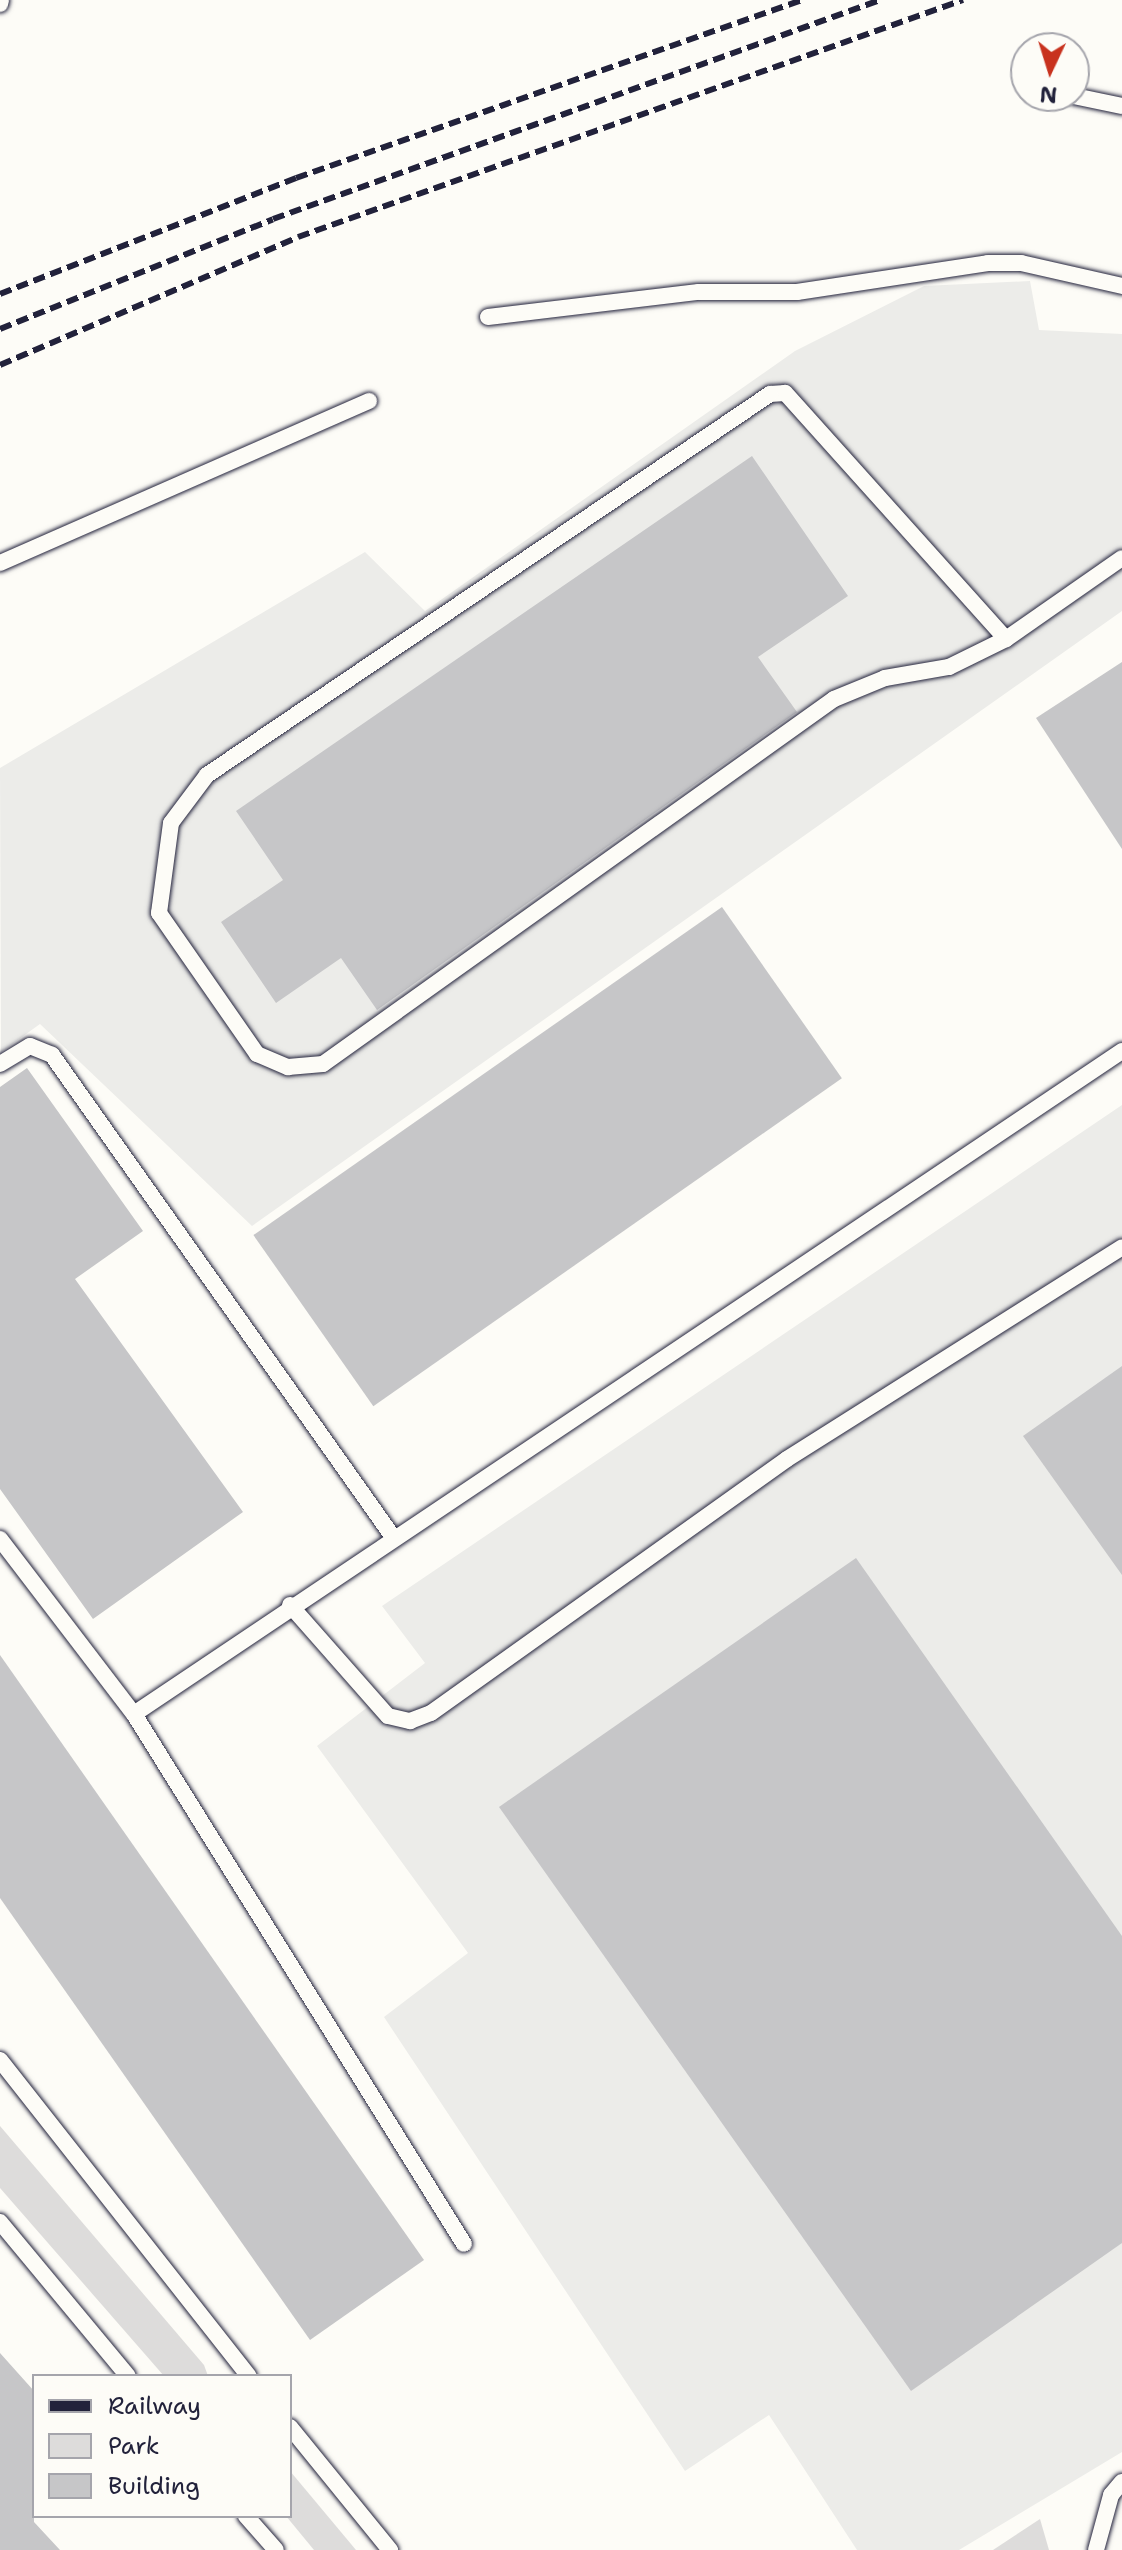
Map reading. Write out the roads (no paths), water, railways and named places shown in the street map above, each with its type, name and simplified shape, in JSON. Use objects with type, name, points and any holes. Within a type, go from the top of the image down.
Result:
[{"type":"lane","points":[[1090,99],[1122,106]]},
{"type":"lane","points":[[488,317],[699,292],[797,292],[988,263],[1021,263],[1122,286]]},
{"type":"lane","points":[[1006,639],[785,393],[770,394],[207,775],[171,823],[159,913],[257,1054],[288,1067],[323,1064],[834,699],[885,678],[949,667],[1006,639],[1122,558]]},
{"type":"lane","points":[[0,563],[369,401]]},
{"type":"lane","points":[[0,1064],[30,1046],[52,1055],[393,1537]]},
{"type":"lane","points":[[134,1714],[290,1605],[1122,1051]]},
{"type":"lane","points":[[290,1605],[388,1716],[410,1721],[431,1713],[787,1459],[1122,1247]]},
{"type":"lane","points":[[0,1539],[134,1714],[464,2244]]},
{"type":"lane","points":[[0,2060],[25,2098],[247,2374]]},
{"type":"lane","points":[[0,2084],[25,2098]]},
{"type":"lane","points":[[0,2222],[126,2374]]},
{"type":"lane","points":[[292,2429],[390,2550]]},
{"type":"lane","points":[[1096,2550],[1111,2495],[1122,2482]]},
{"type":"lane","points":[[248,2518],[276,2550]]},
{"type":"railway","points":[[0,294],[296,178],[802,0]]},
{"type":"railway","points":[[0,329],[273,219],[880,0]]},
{"type":"railway","points":[[0,365],[298,237],[963,0]]}]
